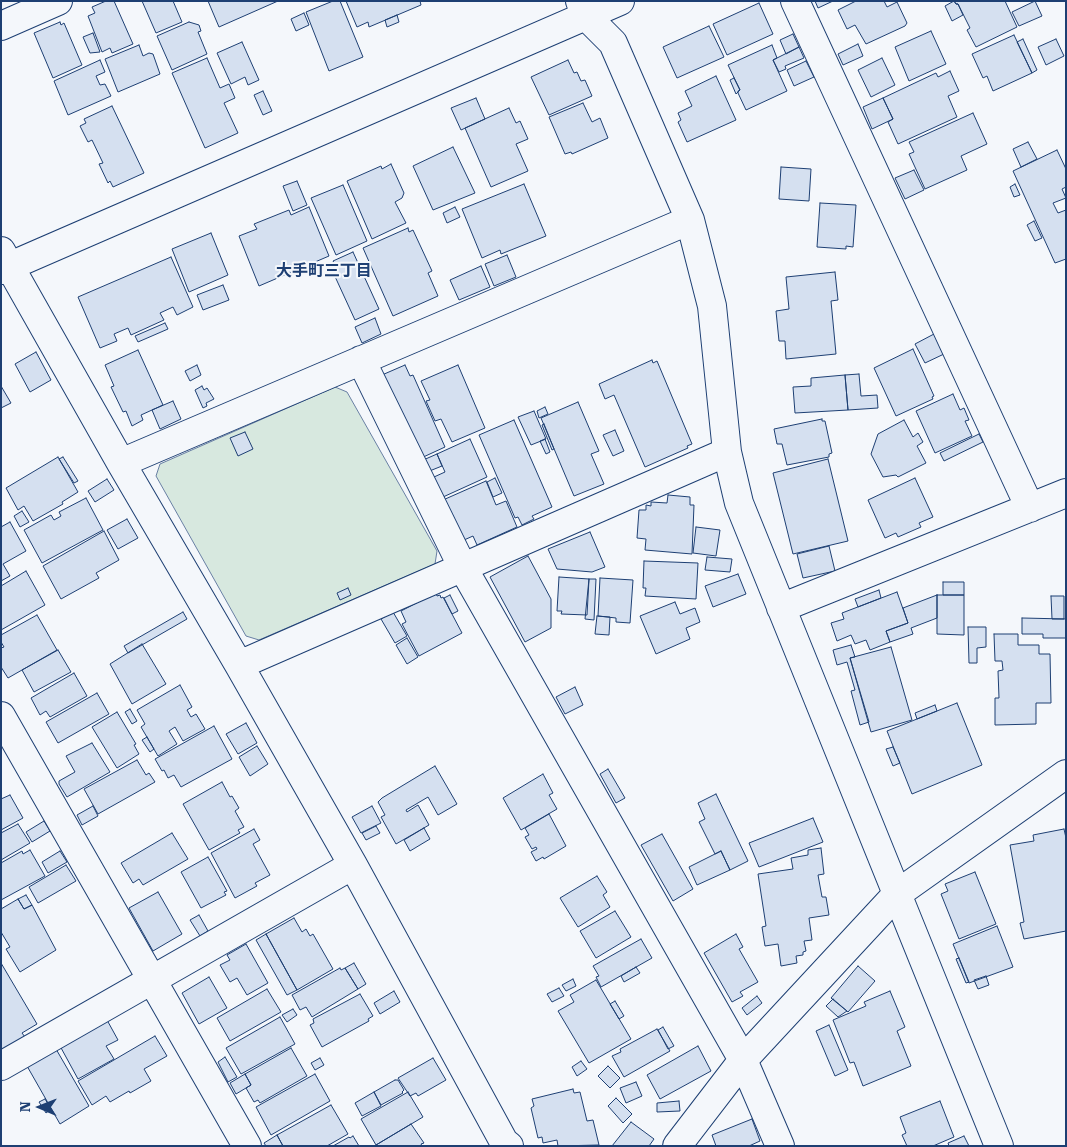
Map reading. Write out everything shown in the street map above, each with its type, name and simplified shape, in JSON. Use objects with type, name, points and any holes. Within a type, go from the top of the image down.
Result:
[{"type":"street","points":[[1,26],[58,1]]},
{"type":"street","points":[[509,1146],[504,1142],[353,865],[239,665],[4,263],[583,8],[620,1]]},
{"type":"street","points":[[795,1],[1030,508]]},
{"type":"street","points":[[583,8],[613,43],[690,220],[712,306],[727,452],[739,503],[999,1146]]},
{"type":"street","points":[[121,463],[690,220]]},
{"type":"street","points":[[361,360],[463,568],[743,1060],[780,1146]]},
{"type":"street","points":[[239,665],[727,452]]},
{"type":"street","points":[[780,608],[1066,493]]},
{"type":"street","points":[[1,716],[247,1146]]},
{"type":"street","points":[[677,1146],[743,1060],[897,894],[1066,774]]},
{"type":"street","points":[[1,1066],[353,865]]},
{"type":"shaded area","points":[[335,387],[347,392],[437,551],[435,564],[259,640],[246,636],[156,476],[160,464]]},
{"type":"building","points":[[106,1],[114,1],[133,44],[112,53],[110,48],[102,52],[88,16],[95,13],[92,7]]},
{"type":"building","points":[[142,1],[173,1],[182,22],[156,33]]},
{"type":"building","points":[[208,1],[278,1],[219,27]]},
{"type":"building","points":[[333,1],[340,1],[363,57],[329,71],[306,12]]},
{"type":"building","points":[[346,1],[420,1],[421,5],[369,27],[368,22],[357,27]]},
{"type":"building","points":[[815,1],[833,1],[818,8]]},
{"type":"building","points":[[856,1],[884,1],[887,7],[897,2],[907,23],[905,26],[866,44],[855,25],[847,29],[838,10]]},
{"type":"building","points":[[954,1],[958,4],[963,15],[952,21],[945,6]]},
{"type":"building","points":[[954,1],[1005,1],[1017,27],[976,47],[967,30],[970,28],[958,4]]},
{"type":"building","points":[[1035,1],[1042,16],[1019,26],[1012,12]]},
{"type":"building","points":[[759,3],[773,34],[727,55],[713,24]]},
{"type":"building","points":[[304,13],[309,25],[296,31],[291,19]]},
{"type":"building","points":[[397,15],[399,22],[387,27],[385,20]]},
{"type":"building","points":[[60,22],[61,25],[64,23],[82,65],[53,78],[34,33]]},
{"type":"building","points":[[189,22],[199,25],[201,31],[198,32],[207,54],[172,70],[157,36]]},
{"type":"building","points":[[709,26],[724,57],[677,78],[663,47]]},
{"type":"building","points":[[931,31],[946,64],[909,81],[895,47]]},
{"type":"building","points":[[93,33],[100,52],[90,53],[83,37]]},
{"type":"building","points":[[793,34],[799,47],[786,54],[780,40]]},
{"type":"building","points":[[1014,35],[1032,73],[993,91],[987,76],[983,78],[972,54]]},
{"type":"building","points":[[1023,39],[1037,70],[1032,73],[1017,42]]},
{"type":"building","points":[[1056,39],[1064,56],[1046,65],[1038,47]]},
{"type":"building","points":[[242,42],[259,80],[248,85],[245,77],[231,84],[217,53]]},
{"type":"building","points":[[858,44],[863,56],[843,65],[838,54]]},
{"type":"building","points":[[139,45],[143,56],[149,53],[153,54],[160,74],[118,92],[105,59]]},
{"type":"building","points":[[772,45],[777,58],[773,60],[787,91],[746,110],[738,93],[740,90],[728,65]]},
{"type":"building","points":[[799,47],[804,58],[785,66],[786,69],[779,72],[773,60]]},
{"type":"building","points":[[207,58],[220,88],[229,84],[235,98],[224,103],[238,133],[205,148],[172,73]]},
{"type":"building","points":[[882,58],[895,85],[871,97],[858,70]]},
{"type":"building","points":[[100,60],[105,72],[96,76],[100,85],[105,84],[111,96],[68,115],[54,81]]},
{"type":"building","points":[[568,60],[574,73],[577,72],[581,81],[585,80],[592,96],[549,115],[531,77]]},
{"type":"building","points":[[806,61],[814,77],[794,86],[787,70]]},
{"type":"building","points":[[950,71],[959,91],[948,96],[957,117],[898,144],[888,122],[893,119],[883,98],[936,73],[938,77]]},
{"type":"building","points":[[716,76],[736,120],[687,142],[678,122],[681,120],[678,113],[692,106],[685,91]]},
{"type":"building","points":[[734,78],[740,90],[736,94],[730,80]]},
{"type":"building","points":[[263,91],[272,111],[263,115],[254,95]]},
{"type":"building","points":[[476,98],[485,119],[461,130],[451,108]]},
{"type":"building","points":[[883,98],[893,119],[872,129],[863,107]]},
{"type":"building","points":[[583,103],[592,122],[600,118],[608,138],[572,154],[571,152],[565,154],[549,117]]},
{"type":"building","points":[[112,106],[144,173],[113,187],[110,181],[108,183],[99,164],[103,163],[92,140],[88,142],[80,126],[86,123],[84,119]]},
{"type":"building","points":[[509,108],[516,123],[520,121],[528,139],[516,144],[528,171],[491,187],[465,128]]},
{"type":"building","points":[[973,113],[987,144],[961,156],[967,170],[925,189],[909,154],[914,152],[909,142]]},
{"type":"building","points":[[1028,142],[1037,159],[1021,167],[1013,149]]},
{"type":"building","points":[[453,147],[475,193],[433,210],[413,166]]},
{"type":"building","points":[[1057,150],[1066,169],[1066,187],[1062,189],[1066,198],[1053,203],[1058,213],[1066,210],[1066,259],[1055,263],[1013,171]]},
{"type":"building","points":[[391,164],[404,193],[402,198],[395,202],[406,223],[372,239],[347,181],[381,166],[382,169]]},
{"type":"building","points":[[781,167],[811,169],[809,201],[779,199]]},
{"type":"building","points":[[914,170],[924,190],[905,199],[895,178]]},
{"type":"building","points":[[297,181],[307,205],[293,211],[283,186]]},
{"type":"building","points":[[524,184],[546,236],[501,254],[500,250],[482,258],[462,209]]},
{"type":"building","points":[[1015,184],[1020,195],[1014,197],[1010,187]]},
{"type":"building","points":[[343,185],[367,241],[336,255],[311,198]]},
{"type":"building","points":[[820,203],[856,205],[853,247],[846,246],[846,249],[817,247]]},
{"type":"building","points":[[309,207],[329,256],[259,286],[239,236],[257,229],[254,224],[289,210],[291,215]]},
{"type":"building","points":[[455,207],[460,217],[447,223],[443,213]]},
{"type":"building","points":[[1034,221],[1042,238],[1035,241],[1027,225]]},
{"type":"building","points":[[408,228],[409,232],[413,230],[432,271],[428,273],[438,296],[393,316],[363,248]]},
{"type":"building","points":[[211,233],[228,275],[189,292],[172,249]]},
{"type":"building","points":[[353,252],[379,309],[355,320],[332,270],[337,268],[333,261]]},
{"type":"building","points":[[507,255],[516,277],[494,286],[485,264]]},
{"type":"building","points":[[171,257],[193,307],[177,315],[173,307],[160,313],[164,320],[131,335],[128,328],[114,334],[117,341],[100,348],[78,297]]},
{"type":"building","points":[[481,266],[490,287],[459,300],[450,280]]},
{"type":"building","points":[[835,272],[838,300],[831,301],[836,354],[786,359],[785,341],[779,341],[776,311],[789,309],[786,277]]},
{"type":"building","points":[[223,285],[229,300],[203,310],[197,295]]},
{"type":"building","points":[[375,318],[381,334],[362,343],[355,327]]},
{"type":"building","points":[[165,323],[168,329],[138,342],[135,336]]},
{"type":"building","points":[[934,334],[944,354],[925,363],[915,344]]},
{"type":"building","points":[[913,349],[934,396],[932,397],[933,399],[896,416],[874,368]]},
{"type":"building","points":[[138,350],[163,405],[141,415],[143,420],[132,426],[126,411],[123,412],[111,387],[114,386],[105,365]]},
{"type":"building","points":[[36,352],[51,380],[30,392],[15,364]]},
{"type":"building","points":[[652,360],[653,363],[657,361],[692,444],[687,446],[688,448],[645,467],[614,395],[605,399],[599,384]]},
{"type":"building","points":[[197,365],[201,375],[190,381],[185,371]]},
{"type":"building","points":[[405,365],[410,376],[413,375],[445,447],[419,459],[375,378]]},
{"type":"building","points":[[458,365],[485,428],[452,442],[441,419],[435,421],[426,401],[430,400],[421,381]]},
{"type":"building","points":[[859,374],[861,396],[877,395],[878,408],[848,410],[845,375]]},
{"type":"building","points":[[845,375],[848,410],[795,413],[793,387],[811,386],[811,378]]},
{"type":"building","points":[[1,386],[11,403],[1,408]]},
{"type":"building","points":[[202,386],[204,390],[207,388],[214,399],[206,403],[207,406],[203,408],[195,390]]},
{"type":"building","points":[[953,394],[960,410],[964,408],[969,420],[965,421],[972,436],[935,453],[916,411]]},
{"type":"building","points":[[173,401],[181,419],[160,429],[152,410]]},
{"type":"building","points":[[578,402],[599,451],[591,454],[604,484],[574,496],[541,418]]},
{"type":"building","points":[[545,407],[548,414],[539,418],[537,411]]},
{"type":"building","points":[[534,411],[546,439],[531,445],[518,417]]},
{"type":"building","points":[[822,419],[822,421],[825,421],[832,453],[829,454],[829,457],[787,465],[782,444],[777,444],[774,429]]},
{"type":"building","points":[[514,420],[552,507],[532,516],[534,519],[522,525],[518,517],[515,518],[479,435]]},
{"type":"building","points":[[904,420],[913,437],[918,433],[923,442],[917,446],[926,463],[898,477],[896,475],[883,477],[871,454],[878,434]]},
{"type":"building","points":[[544,424],[554,449],[552,450],[542,425]]},
{"type":"building","points":[[615,430],[624,451],[613,456],[603,435]]},
{"type":"building","points":[[245,432],[253,449],[238,456],[230,438]]},
{"type":"building","points":[[979,434],[983,442],[944,461],[940,453]]},
{"type":"building","points":[[470,439],[487,477],[443,497],[434,477],[445,472],[437,454]]},
{"type":"building","points":[[545,439],[550,452],[546,454],[540,441]]},
{"type":"building","points":[[437,454],[442,466],[427,472],[421,461]]},
{"type":"building","points":[[58,457],[78,492],[62,502],[63,504],[33,521],[24,506],[18,510],[6,488]]},
{"type":"building","points":[[63,457],[78,481],[74,483],[59,459]]},
{"type":"building","points":[[828,459],[848,541],[793,554],[773,473]]},
{"type":"building","points":[[495,478],[502,493],[493,497],[487,482]]},
{"type":"building","points":[[915,478],[933,517],[919,523],[921,527],[898,537],[896,533],[885,538],[868,500]]},
{"type":"building","points":[[107,479],[114,490],[95,502],[88,491]]},
{"type":"building","points":[[486,481],[496,505],[506,501],[517,527],[477,545],[473,536],[464,540],[443,500]]},
{"type":"building","points":[[668,495],[690,497],[690,505],[694,505],[692,554],[645,550],[646,539],[637,538],[639,510],[646,510],[646,505],[651,506],[651,502],[667,503]]},
{"type":"building","points":[[86,498],[103,530],[42,563],[24,530],[51,515],[54,520],[61,516],[59,512]]},
{"type":"building","points":[[22,511],[29,522],[20,527],[14,516]]},
{"type":"building","points":[[127,519],[138,538],[118,549],[107,530]]},
{"type":"building","points":[[10,522],[26,551],[3,564],[10,576],[1,581],[1,527]]},
{"type":"building","points":[[696,527],[720,530],[716,556],[693,553]]},
{"type":"building","points":[[104,531],[119,560],[96,573],[99,578],[61,599],[43,566]]},
{"type":"building","points":[[590,532],[605,567],[592,572],[557,569],[548,549]]},
{"type":"building","points":[[829,546],[835,571],[803,578],[797,554]]},
{"type":"building","points":[[528,556],[551,599],[551,628],[525,642],[490,577]]},
{"type":"building","points":[[707,557],[732,559],[730,572],[705,570]]},
{"type":"building","points":[[644,561],[698,563],[696,599],[645,596],[646,588],[643,588]]},
{"type":"building","points":[[26,571],[45,605],[1,630],[1,586]]},
{"type":"building","points":[[738,574],[746,594],[713,607],[705,586]]},
{"type":"building","points":[[559,577],[589,579],[587,615],[561,614],[562,611],[557,611]]},
{"type":"building","points":[[600,578],[633,580],[630,623],[616,622],[616,618],[598,616]]},
{"type":"building","points":[[589,579],[596,579],[594,620],[585,619]]},
{"type":"building","points":[[943,582],[964,582],[964,595],[943,595]]},
{"type":"building","points":[[348,588],[351,595],[340,600],[337,593]]},
{"type":"building","points":[[879,590],[881,598],[858,607],[855,599]]},
{"type":"building","points":[[897,592],[908,623],[886,631],[890,642],[870,650],[866,640],[855,644],[851,635],[837,641],[831,623],[844,619],[842,613]]},
{"type":"building","points":[[436,593],[437,596],[443,597],[462,633],[419,656],[402,624],[406,622],[401,611]]},
{"type":"building","points":[[450,595],[458,611],[452,614],[444,598]]},
{"type":"building","points":[[937,595],[937,618],[911,628],[913,634],[890,642],[886,631],[908,623],[903,608]]},
{"type":"building","points":[[937,595],[964,595],[964,635],[937,634]]},
{"type":"building","points":[[1051,596],[1064,596],[1064,619],[1052,619]]},
{"type":"building","points":[[675,602],[680,614],[695,608],[700,622],[686,628],[690,639],[656,654],[640,616]]},
{"type":"building","points":[[183,612],[187,619],[128,653],[124,646]]},
{"type":"building","points":[[393,612],[407,636],[395,643],[381,619]]},
{"type":"building","points":[[37,615],[57,650],[8,678],[1,667],[1,648],[4,647],[1,642],[1,635]]},
{"type":"building","points":[[597,616],[610,617],[609,635],[595,634]]},
{"type":"building","points":[[1022,618],[1066,619],[1066,638],[1043,638],[1043,634],[1022,634]]},
{"type":"building","points":[[968,627],[986,627],[986,647],[977,648],[977,663],[969,663]]},
{"type":"building","points":[[994,634],[1018,634],[1018,645],[1039,645],[1039,654],[1050,654],[1051,703],[1036,703],[1036,724],[995,725],[995,698],[999,698],[998,671],[1003,670],[1002,661],[995,661]]},
{"type":"building","points":[[407,638],[418,657],[407,664],[396,645]]},
{"type":"building","points":[[142,644],[166,684],[132,704],[110,664]]},
{"type":"building","points":[[851,645],[855,657],[850,658],[869,722],[860,725],[851,691],[855,690],[847,662],[837,665],[833,650]]},
{"type":"building","points":[[891,647],[912,720],[871,732],[850,658]]},
{"type":"building","points":[[58,650],[71,672],[34,692],[22,670]]},
{"type":"building","points":[[74,673],[87,696],[50,717],[46,711],[40,715],[31,698]]},
{"type":"building","points":[[180,685],[192,707],[187,710],[191,717],[196,714],[205,729],[183,741],[175,727],[169,731],[177,744],[158,756],[141,727],[145,724],[137,710]]},
{"type":"building","points":[[575,687],[583,705],[565,714],[556,697]]},
{"type":"building","points":[[97,693],[109,714],[58,743],[46,722]]},
{"type":"building","points":[[957,703],[982,765],[912,794],[887,731]]},
{"type":"building","points":[[935,705],[937,711],[917,719],[915,713]]},
{"type":"building","points":[[130,709],[137,721],[132,724],[125,712]]},
{"type":"building","points":[[117,712],[136,744],[134,745],[139,754],[117,768],[92,727]]},
{"type":"building","points":[[246,723],[257,743],[238,754],[226,734]]},
{"type":"building","points":[[214,726],[232,759],[181,787],[174,775],[168,778],[155,759]]},
{"type":"building","points":[[147,737],[154,749],[150,752],[142,740]]},
{"type":"building","points":[[92,743],[110,772],[67,797],[59,781],[75,772],[66,756]]},
{"type":"building","points":[[257,746],[268,764],[250,776],[239,757]]},
{"type":"building","points":[[893,747],[900,763],[893,766],[886,749]]},
{"type":"building","points":[[137,760],[146,775],[149,773],[155,782],[98,814],[84,789]]},
{"type":"building","points":[[435,766],[457,804],[438,815],[428,797],[406,810],[407,812],[418,805],[429,825],[396,844],[381,817],[385,815],[378,802]]},
{"type":"building","points":[[608,769],[625,798],[616,803],[600,774]]},
{"type":"building","points":[[543,774],[553,793],[549,795],[557,809],[521,830],[503,798]]},
{"type":"building","points":[[222,782],[230,797],[232,796],[239,808],[235,811],[244,827],[238,830],[240,833],[209,850],[183,804]]},
{"type":"building","points":[[716,794],[748,861],[730,870],[721,851],[715,854],[699,822],[705,819],[698,803]]},
{"type":"building","points":[[10,795],[23,818],[1,830],[1,799]]},
{"type":"building","points":[[93,806],[98,816],[82,825],[77,815]]},
{"type":"building","points":[[372,806],[381,823],[361,833],[352,817]]},
{"type":"building","points":[[549,814],[566,846],[544,859],[543,857],[536,861],[531,852],[537,849],[536,847],[532,849],[525,837],[529,835],[525,828]]},
{"type":"building","points":[[813,818],[823,842],[759,867],[749,843]]},
{"type":"building","points":[[44,821],[50,831],[32,842],[26,832]]},
{"type":"building","points":[[18,824],[30,843],[1,860],[1,833]]},
{"type":"building","points":[[376,826],[380,833],[366,840],[362,833]]},
{"type":"building","points":[[424,828],[430,839],[410,851],[404,840]]},
{"type":"building","points":[[254,829],[260,840],[253,844],[270,875],[255,883],[257,886],[235,898],[211,853]]},
{"type":"building","points":[[1064,829],[1066,838],[1066,931],[1024,939],[1020,923],[1024,922],[1010,845],[1034,841],[1033,835]]},
{"type":"building","points":[[172,833],[188,859],[143,885],[139,879],[133,883],[121,863]]},
{"type":"building","points":[[662,834],[693,889],[673,901],[641,845]]},
{"type":"building","points":[[821,848],[824,874],[818,875],[822,897],[826,897],[829,915],[809,918],[812,940],[804,941],[806,951],[803,952],[803,955],[796,956],[797,963],[781,966],[778,944],[765,946],[762,927],[766,926],[758,874],[793,869],[791,858],[808,855],[808,850]]},
{"type":"building","points":[[30,850],[45,876],[1,900],[1,863],[22,851],[23,854]]},
{"type":"building","points":[[60,851],[67,862],[48,873],[42,862]]},
{"type":"building","points":[[721,851],[730,870],[697,885],[689,867]]},
{"type":"building","points":[[208,857],[227,891],[224,892],[226,895],[201,908],[181,872]]},
{"type":"building","points":[[66,865],[76,881],[38,903],[29,887]]},
{"type":"building","points":[[975,872],[996,924],[959,939],[941,894],[948,891],[945,884]]},
{"type":"building","points":[[597,876],[607,892],[603,895],[610,907],[578,927],[560,898]]},
{"type":"building","points":[[158,892],[182,934],[153,951],[129,908]]},
{"type":"building","points":[[26,895],[32,905],[24,909],[18,899]]},
{"type":"building","points":[[18,899],[24,909],[32,905],[56,950],[20,972],[6,949],[10,947],[1,932],[1,909]]},
{"type":"building","points":[[615,911],[631,937],[596,958],[580,931]]},
{"type":"building","points":[[199,915],[208,931],[200,936],[190,920]]},
{"type":"building","points":[[294,918],[302,932],[306,929],[310,936],[313,934],[333,969],[297,990],[266,934]]},
{"type":"building","points":[[997,926],[1013,967],[969,983],[953,944]]},
{"type":"building","points":[[266,934],[297,990],[287,995],[256,940]]},
{"type":"building","points":[[736,934],[743,947],[739,949],[758,982],[740,992],[743,996],[732,1002],[704,953]]},
{"type":"building","points":[[641,939],[652,958],[601,987],[596,977],[599,976],[593,966]]},
{"type":"building","points":[[246,944],[268,983],[247,995],[237,978],[230,982],[220,965],[230,960],[227,955]]},
{"type":"building","points":[[959,958],[969,982],[966,983],[956,959]]},
{"type":"building","points":[[1,963],[37,1024],[22,1033],[25,1037],[1,1051]]},
{"type":"building","points":[[354,963],[366,984],[358,989],[345,968]]},
{"type":"building","points":[[858,966],[875,981],[848,1012],[831,998]]},
{"type":"building","points":[[636,967],[640,973],[624,982],[621,976]]},
{"type":"building","points":[[340,968],[341,970],[345,968],[358,989],[312,1017],[306,1007],[300,1010],[292,995]]},
{"type":"building","points":[[986,976],[989,985],[978,989],[974,980]]},
{"type":"building","points":[[209,977],[227,1008],[199,1024],[182,993]]},
{"type":"building","points":[[573,979],[576,986],[566,991],[562,985]]},
{"type":"building","points":[[596,980],[631,1039],[589,1063],[558,1011],[574,1002],[570,995]]},
{"type":"building","points":[[559,988],[564,996],[552,1002],[547,994]]},
{"type":"building","points":[[267,989],[281,1012],[230,1041],[217,1018]]},
{"type":"building","points":[[394,991],[400,1002],[380,1014],[374,1003]]},
{"type":"building","points":[[890,991],[905,1027],[897,1031],[911,1066],[863,1086],[854,1062],[850,1063],[833,1020],[866,1006],[864,1002]]},
{"type":"building","points":[[360,994],[373,1016],[368,1019],[369,1021],[322,1047],[310,1025],[314,1023],[313,1019]]},
{"type":"building","points":[[757,996],[762,1003],[747,1015],[742,1008]]},
{"type":"building","points":[[833,999],[847,1011],[838,1017],[826,1006]]},
{"type":"building","points":[[615,1001],[624,1016],[619,1019],[610,1004]]},
{"type":"building","points":[[293,1009],[297,1015],[287,1022],[282,1015]]},
{"type":"building","points":[[280,1017],[295,1044],[241,1074],[226,1048]]},
{"type":"building","points":[[107,1020],[118,1040],[106,1046],[114,1059],[78,1079],[60,1046]]},
{"type":"building","points":[[829,1025],[848,1070],[835,1076],[816,1031]]},
{"type":"building","points":[[663,1027],[674,1046],[668,1049],[658,1030]]},
{"type":"building","points":[[657,1029],[670,1051],[624,1077],[612,1056],[621,1052],[620,1049]]},
{"type":"building","points":[[155,1036],[167,1056],[144,1069],[151,1081],[110,1102],[106,1096],[92,1105],[78,1081]]},
{"type":"building","points":[[698,1046],[711,1071],[660,1099],[647,1075]]},
{"type":"building","points":[[291,1048],[307,1076],[260,1103],[258,1100],[254,1102],[246,1088],[251,1085],[245,1074]]},
{"type":"building","points":[[56,1049],[89,1106],[60,1124],[27,1066]]},
{"type":"building","points":[[225,1057],[237,1077],[228,1082],[218,1062]]},
{"type":"building","points":[[320,1058],[324,1065],[315,1070],[311,1063]]},
{"type":"building","points":[[433,1058],[446,1080],[418,1096],[416,1093],[410,1096],[398,1078]]},
{"type":"building","points":[[581,1061],[587,1069],[577,1076],[572,1067]]},
{"type":"building","points":[[608,1066],[620,1078],[610,1088],[598,1076]]},
{"type":"building","points":[[245,1074],[251,1085],[236,1094],[230,1083]]},
{"type":"building","points":[[315,1074],[330,1101],[271,1135],[256,1107]]},
{"type":"building","points":[[398,1080],[404,1090],[403,1093],[381,1105],[374,1092]]},
{"type":"building","points":[[636,1082],[642,1096],[626,1103],[620,1088]]},
{"type":"building","points":[[573,1089],[574,1093],[580,1092],[587,1121],[593,1120],[599,1145],[558,1146],[557,1140],[543,1143],[542,1137],[538,1138],[531,1108],[534,1106],[532,1099]]},
{"type":"building","points":[[374,1092],[381,1106],[362,1116],[355,1103]]},
{"type":"building","points":[[408,1092],[423,1117],[376,1145],[361,1119]]},
{"type":"building","points":[[616,1098],[632,1114],[623,1123],[608,1106]]},
{"type":"building","points":[[45,1099],[51,1109],[46,1113],[39,1102]]},
{"type":"building","points":[[679,1101],[680,1111],[657,1112],[657,1103]]},
{"type":"building","points":[[940,1101],[954,1137],[933,1146],[907,1146],[902,1135],[906,1133],[900,1117]]},
{"type":"building","points":[[331,1105],[348,1134],[327,1146],[283,1146],[277,1135]]},
{"type":"building","points":[[752,1119],[760,1141],[749,1146],[716,1146],[712,1135]]},
{"type":"building","points":[[631,1122],[654,1139],[649,1146],[612,1146]]},
{"type":"building","points":[[411,1124],[424,1143],[421,1144],[422,1146],[376,1145]]},
{"type":"building","points":[[277,1135],[283,1146],[266,1146],[264,1143]]},
{"type":"building","points":[[353,1136],[359,1146],[333,1146],[349,1137]]},
{"type":"building","points":[[964,1136],[969,1146],[949,1146],[948,1143]]},
{"type":"district","name":"大手町三丁目","points":[[324,271]]}]
